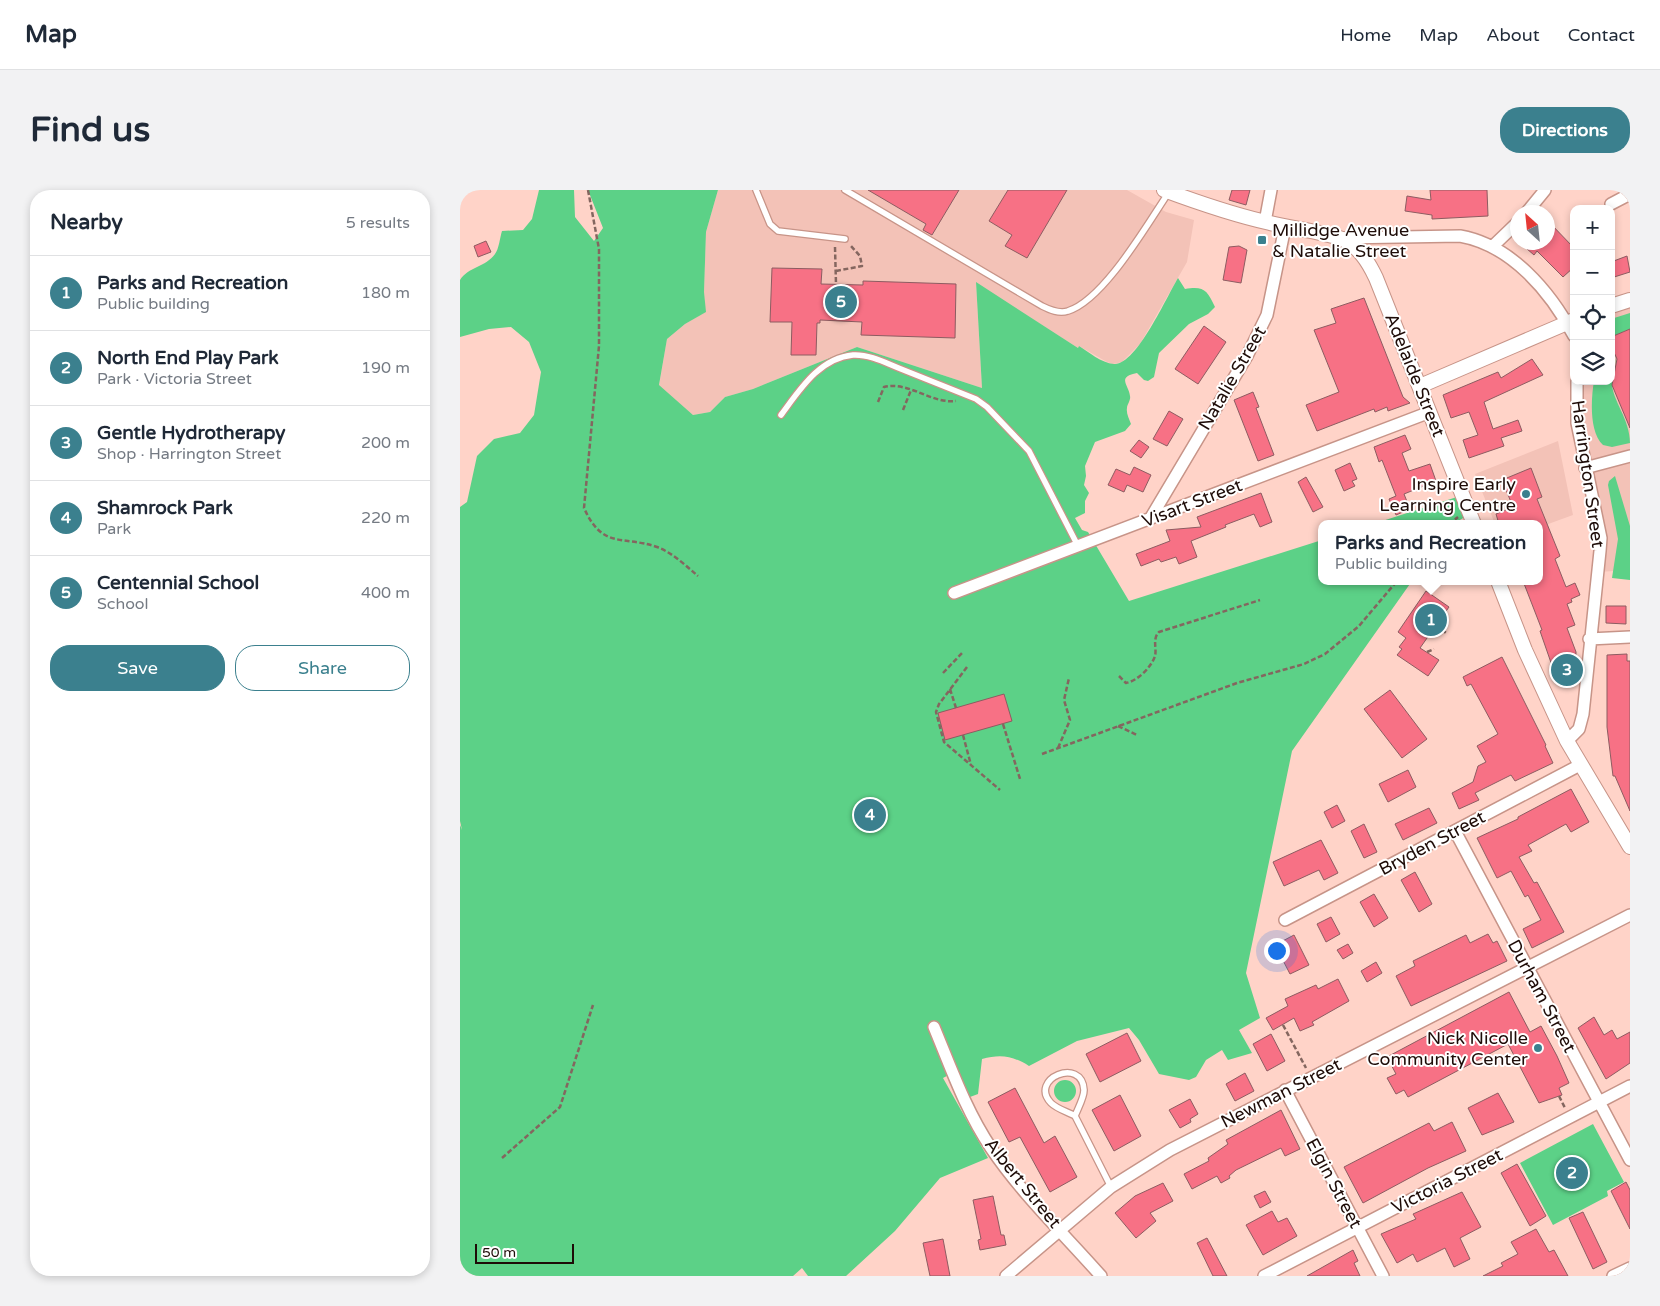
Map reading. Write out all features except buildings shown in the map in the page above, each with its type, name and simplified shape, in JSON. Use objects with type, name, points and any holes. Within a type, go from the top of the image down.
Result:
[{"type":"street","points":[[1265,222],[1272,190]]},
{"type":"street","points":[[1533,205],[1545,190]]},
{"type":"street","points":[[1167,191],[1265,222],[1340,238],[1460,236],[1476,239],[1493,246],[1522,268],[1539,285],[1570,324]]},
{"type":"street","points":[[1611,204],[1630,194]]},
{"type":"street","name":"Natalie Street","points":[[1150,519],[1247,356],[1267,315],[1285,227]]},
{"type":"street","points":[[1493,246],[1510,230]]},
{"type":"street","name":"Adelaide Street","points":[[1340,238],[1356,248],[1371,268],[1472,520]]},
{"type":"street","points":[[1615,305],[1630,300]]},
{"type":"street","points":[[1420,386],[1570,327]]},
{"type":"street","name":"Harrington Street","points":[[1567,741],[1579,729],[1583,714],[1601,538],[1577,423],[1577,385]]},
{"type":"street","name":"Visart Street","points":[[954,594],[1430,412]]},
{"type":"street","points":[[1585,468],[1630,456]]},
{"type":"street","points":[[1500,585],[1533,668],[1567,741],[1630,847]]},
{"type":"street","points":[[1590,639],[1630,637]]},
{"type":"street","name":"Bryden Street","points":[[1285,920],[1580,765]]},
{"type":"street","name":"Durham Street","points":[[1455,831],[1630,1160]]},
{"type":"street","name":"Newman Street","points":[[1006,1276],[1111,1187],[1170,1150],[1630,914]]},
{"type":"street","name":"Albert Street","points":[[934,1027],[964,1101],[990,1147],[1005,1167],[1101,1276]]},
{"type":"street","name":"Victoria Street","points":[[1264,1276],[1630,1086]]},
{"type":"street","name":"Elgin Street","points":[[1285,1090],[1383,1276]]},
{"type":"street","points":[[1613,1276],[1630,1268]]},
{"type":"lane","points":[[756,190],[770,224],[778,231],[845,239]]},
{"type":"lane","points":[[845,190],[1042,306],[1060,313],[1068,312],[1086,301],[1119,266],[1167,191]]},
{"type":"lane","points":[[781,415],[804,383],[815,373],[829,364],[853,355],[879,360],[961,393],[984,404],[1029,451],[1078,546]]},
{"type":"lane","points":[[1076,1116],[1083,1096],[1082,1084],[1079,1078],[1069,1072],[1057,1074],[1046,1088],[1049,1100],[1058,1108],[1076,1116],[1111,1187]]},
{"type":"path","points":[[588,190],[599,249],[599,346],[584,508],[595,527],[604,536],[656,547],[672,555],[698,576]]},
{"type":"path","points":[[835,238],[836,284]]},
{"type":"path","points":[[836,272],[862,266],[860,256],[845,239]]},
{"type":"path","points":[[878,402],[884,388],[894,385],[946,402],[956,401],[961,393]]},
{"type":"path","points":[[903,410],[911,390]]},
{"type":"path","points":[[1042,754],[1272,672],[1304,664],[1325,654],[1348,636],[1371,614],[1394,585]]},
{"type":"path","points":[[1119,676],[1126,683],[1130,682],[1147,668],[1155,656],[1155,636],[1158,632],[1260,600]]},
{"type":"path","points":[[1436,625],[1446,632]]},
{"type":"path","points":[[1427,652],[1434,650]]},
{"type":"path","points":[[943,673],[962,652]]},
{"type":"path","points":[[967,667],[936,709],[944,742],[1000,790]]},
{"type":"path","points":[[1058,748],[1070,720],[1064,700],[1069,678]]},
{"type":"path","points":[[950,689],[956,708]]},
{"type":"path","points":[[1003,724],[1020,779]]},
{"type":"path","points":[[1118,726],[1138,735]]},
{"type":"path","points":[[963,735],[971,766]]},
{"type":"path","points":[[502,1158],[560,1107],[593,1004]]},
{"type":"path","points":[[1283,1025],[1310,1077]]},
{"type":"shaded area","points":[[718,190],[1127,190],[1166,212],[1194,220],[1187,262],[1140,344],[1122,362],[1113,364],[1079,346],[1078,348],[976,283],[982,388],[857,347],[753,389],[725,397],[710,412],[693,415],[659,386],[667,339],[685,324],[705,312],[706,232]]},
{"type":"shaded area","points":[[1630,300],[1630,570],[1598,572],[1600,551],[1576,391],[1577,385],[1615,385],[1615,305]]},
{"type":"shaded area","name":"Inspire Early Learning Centre","points":[[1558,441],[1573,515],[1543,526],[1543,520],[1493,520],[1475,474]]},
{"type":"green space","points":[[539,190],[574,190],[575,217],[594,241],[603,228],[588,190],[718,190],[706,232],[704,292],[706,312],[685,324],[667,339],[659,385],[693,415],[710,412],[725,397],[753,389],[857,347],[982,388],[976,282],[1078,348],[1079,346],[1109,363],[1123,362],[1141,342],[1159,314],[1178,278],[1185,289],[1197,288],[1204,290],[1215,307],[1208,314],[1189,324],[1159,353],[1154,377],[1148,381],[1144,380],[1137,373],[1125,379],[1130,396],[1127,410],[1131,424],[1125,431],[1095,442],[1085,466],[1086,476],[1084,485],[1089,493],[1085,501],[1085,513],[1075,518],[1082,530],[1088,532],[1129,601],[1318,541],[1318,585],[1409,585],[1292,751],[1246,973],[1260,1018],[1239,1030],[1252,1053],[1228,1060],[1222,1050],[1206,1060],[1196,1077],[1189,1080],[1159,1074],[1139,1040],[1129,1028],[1077,1041],[1029,1066],[1007,1057],[982,1059],[978,1094],[970,1097],[958,1070],[943,1078],[988,1158],[940,1178],[895,1231],[846,1276],[808,1276],[802,1268],[793,1276],[460,1276],[460,825],[462,830],[460,821],[460,507],[467,502],[477,456],[494,439],[520,433],[534,415],[541,372],[529,342],[511,327],[489,329],[460,337],[460,280],[468,272],[487,262],[495,254],[502,231],[523,230],[532,219]]},
{"type":"green space","points":[[1630,313],[1630,329],[1615,335],[1615,318]]},
{"type":"green space","points":[[1594,385],[1612,385],[1627,426],[1630,443],[1612,447],[1603,445],[1598,439],[1593,424]]},
{"type":"green space","points":[[1615,476],[1630,526],[1630,580],[1612,578],[1618,539],[1608,485],[1609,481]]},
{"type":"green space","points":[[1463,495],[1470,514],[1460,520],[1385,520]]},
{"type":"green space","points":[[1065,1080],[1073,1083],[1076,1091],[1073,1099],[1065,1102],[1057,1099],[1054,1091],[1057,1083]]},
{"type":"green space","points":[[1593,1124],[1624,1182],[1607,1191],[1608,1196],[1553,1225],[1520,1163]]},
{"type":"place","name":"Millidge Avenue & Natalie Street","points":[[1262,240]]},
{"type":"place","name":"Centennial School","points":[[841,302]]},
{"type":"place","name":"Inspire Early Learning Centre","points":[[1526,494]]},
{"type":"place","name":"Parks and Recreation","points":[[1431,620]]},
{"type":"place","name":"Gentle Hydrotherapy","points":[[1567,670]]},
{"type":"place","name":"Shamrock Park","points":[[870,815]]},
{"type":"place","name":"Nick Nicolle Community Center","points":[[1538,1048]]},
{"type":"place","name":"North End Play Park","points":[[1572,1173]]}]
